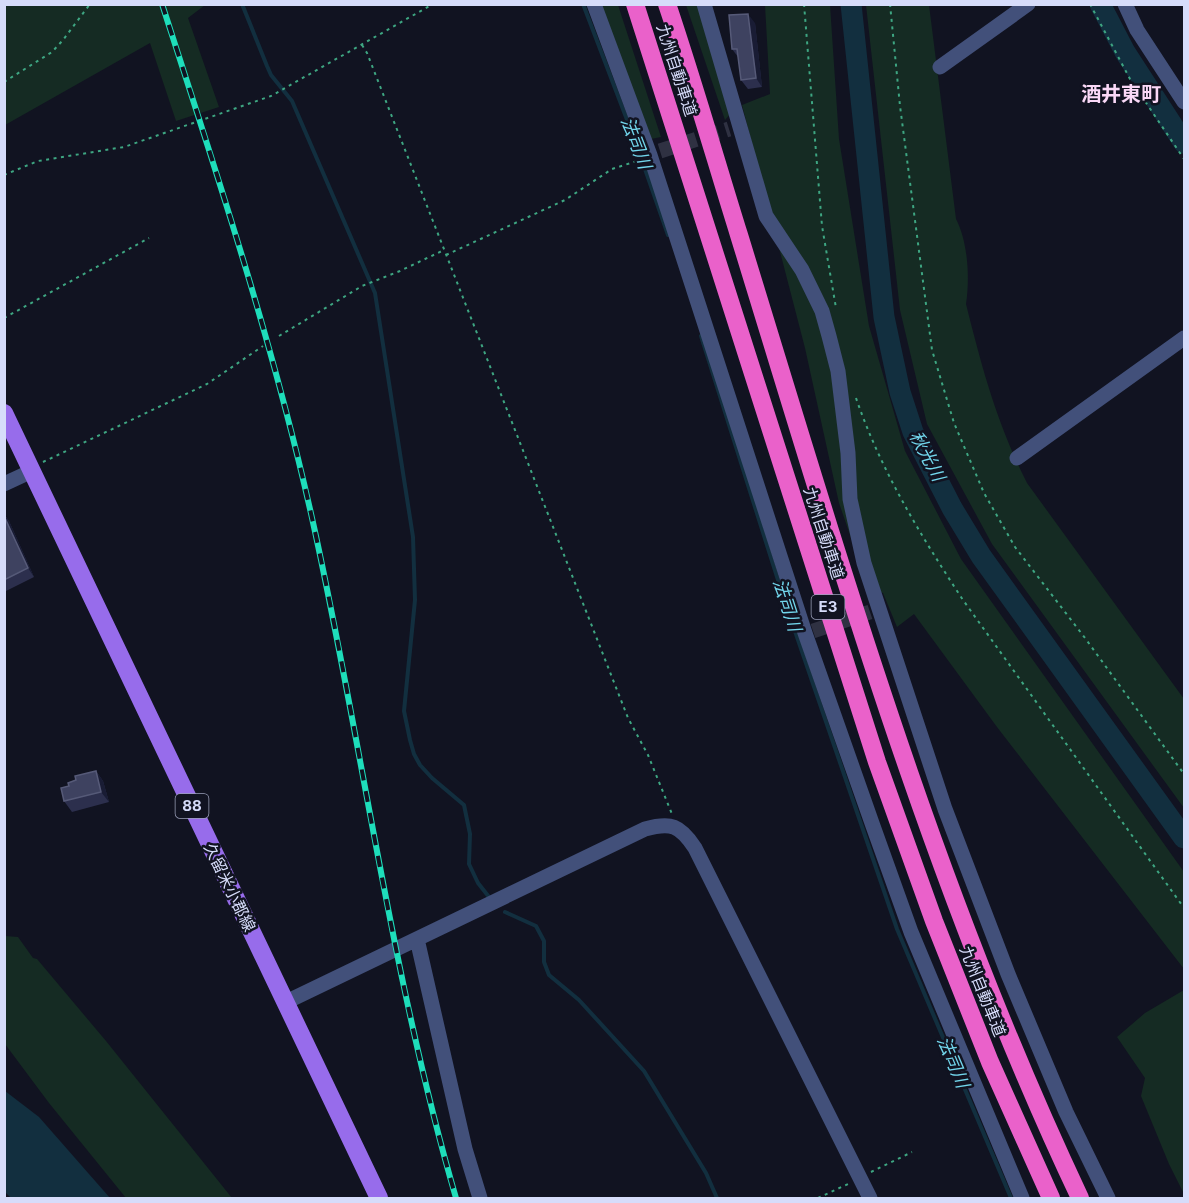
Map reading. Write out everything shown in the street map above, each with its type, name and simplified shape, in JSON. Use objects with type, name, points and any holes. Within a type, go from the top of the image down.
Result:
[{"type":"highway","name":"九州自動車道","points":[[635,4],[877,762],[934,921],[982,1041],[1051,1198]]},
{"type":"highway","name":"九州自動車道","points":[[667,4],[828,525],[903,754],[958,910],[1014,1051],[1080,1198]]},
{"type":"main road","name":"久留米小郡線","points":[[4,413],[379,1198]]},
{"type":"street","points":[[594,4],[656,153],[809,632],[911,932],[1022,1198]]},
{"type":"street","points":[[704,4],[734,127],[766,216],[802,270],[822,311],[830,336],[838,370],[848,453],[850,499],[874,611],[945,809],[1008,974],[1066,1112],[1108,1198]]},
{"type":"street","points":[[940,67],[1028,4]]},
{"type":"street","points":[[1125,4],[1137,30],[1185,102]]},
{"type":"street","points":[[1017,458],[1185,338]]},
{"type":"street","points":[[4,484],[32,471]]},
{"type":"street","points":[[286,1002],[645,830],[658,825],[678,827],[695,848],[870,1198]]},
{"type":"street","points":[[417,939],[465,1149],[480,1198]]},
{"type":"path","points":[[4,82],[51,52],[90,4]]},
{"type":"path","points":[[4,175],[38,161],[124,147],[280,92],[433,4]]},
{"type":"path","points":[[804,4],[822,226],[837,315]]},
{"type":"path","points":[[890,4],[900,106],[932,350],[954,423],[984,494],[1015,547],[1185,774]]},
{"type":"path","points":[[1090,4],[1130,79],[1185,159]]},
{"type":"path","points":[[362,45],[628,718],[648,756],[678,827]]},
{"type":"path","points":[[446,255],[556,205],[601,175],[631,163]]},
{"type":"path","points":[[4,318],[149,238]]},
{"type":"path","points":[[279,336],[368,283],[444,250]]},
{"type":"path","points":[[32,471],[39,463],[207,384],[263,346]]},
{"type":"path","points":[[855,397],[905,508],[963,600],[1185,908]]},
{"type":"green space","points":[[5,4],[205,5],[188,18],[219,107],[176,121],[150,43],[5,125]]},
{"type":"green space","points":[[600,5],[618,5],[661,137],[651,139]]},
{"type":"green space","points":[[686,5],[699,5],[733,111],[725,120]]},
{"type":"green space","points":[[765,5],[830,5],[839,139],[869,326],[905,451],[961,559],[1184,872],[1184,969],[997,727],[914,614],[897,627],[883,593],[868,587],[839,503],[805,348],[742,105],[770,94]]},
{"type":"green space","points":[[866,5],[929,5],[956,219],[963,238],[967,260],[966,304],[991,395],[1016,461],[1027,483],[1184,699],[1184,808],[992,544],[927,424],[900,310]]},
{"type":"green space","points":[[5,936],[18,937],[33,958],[37,959],[106,1041],[232,1198],[126,1198],[49,1103],[5,1044]]},
{"type":"green space","points":[[1184,990],[1184,1194],[1141,1096],[1145,1078],[1117,1037],[1145,1013]]},
{"type":"water","points":[[5,1091],[39,1117],[110,1198],[11,1198],[5,1192]]},
{"type":"building","points":[[748,14],[756,78],[741,80],[737,49],[732,49],[729,15]]},
{"type":"building","points":[[4,516],[28,568],[4,580]]},
{"type":"building","points":[[96,771],[101,792],[64,801],[61,788],[69,786],[68,783],[76,780],[75,776]]},
{"type":"waterway","points":[[242,4],[271,75],[292,101],[375,293],[413,537],[415,600],[404,711],[414,754],[420,765],[464,805],[470,834],[469,864],[478,883],[489,897]]},
{"type":"waterway","name":"法司川","points":[[583,4],[668,235]]},
{"type":"waterway","name":"秋光川","points":[[851,4],[884,317],[900,392],[913,432],[952,508],[981,556],[1184,838]]},
{"type":"waterway","points":[[1100,4],[1125,52],[1184,143]]},
{"type":"waterway","name":"法司川","points":[[701,336],[784,599],[897,929],[1011,1198]]},
{"type":"waterway","points":[[505,912],[536,926],[544,941],[544,962],[549,975],[579,1000],[644,1071],[706,1173],[717,1198]]},
{"type":"tunnel","points":[[660,151],[729,129]]},
{"type":"tunnel","points":[[813,631],[870,612]]},
{"type":"railway","points":[[162,4],[264,329],[299,461],[332,611],[396,948],[414,1032],[456,1198]]},
{"type":"district","name":"酒井東町","points":[[1121,94]]}]
